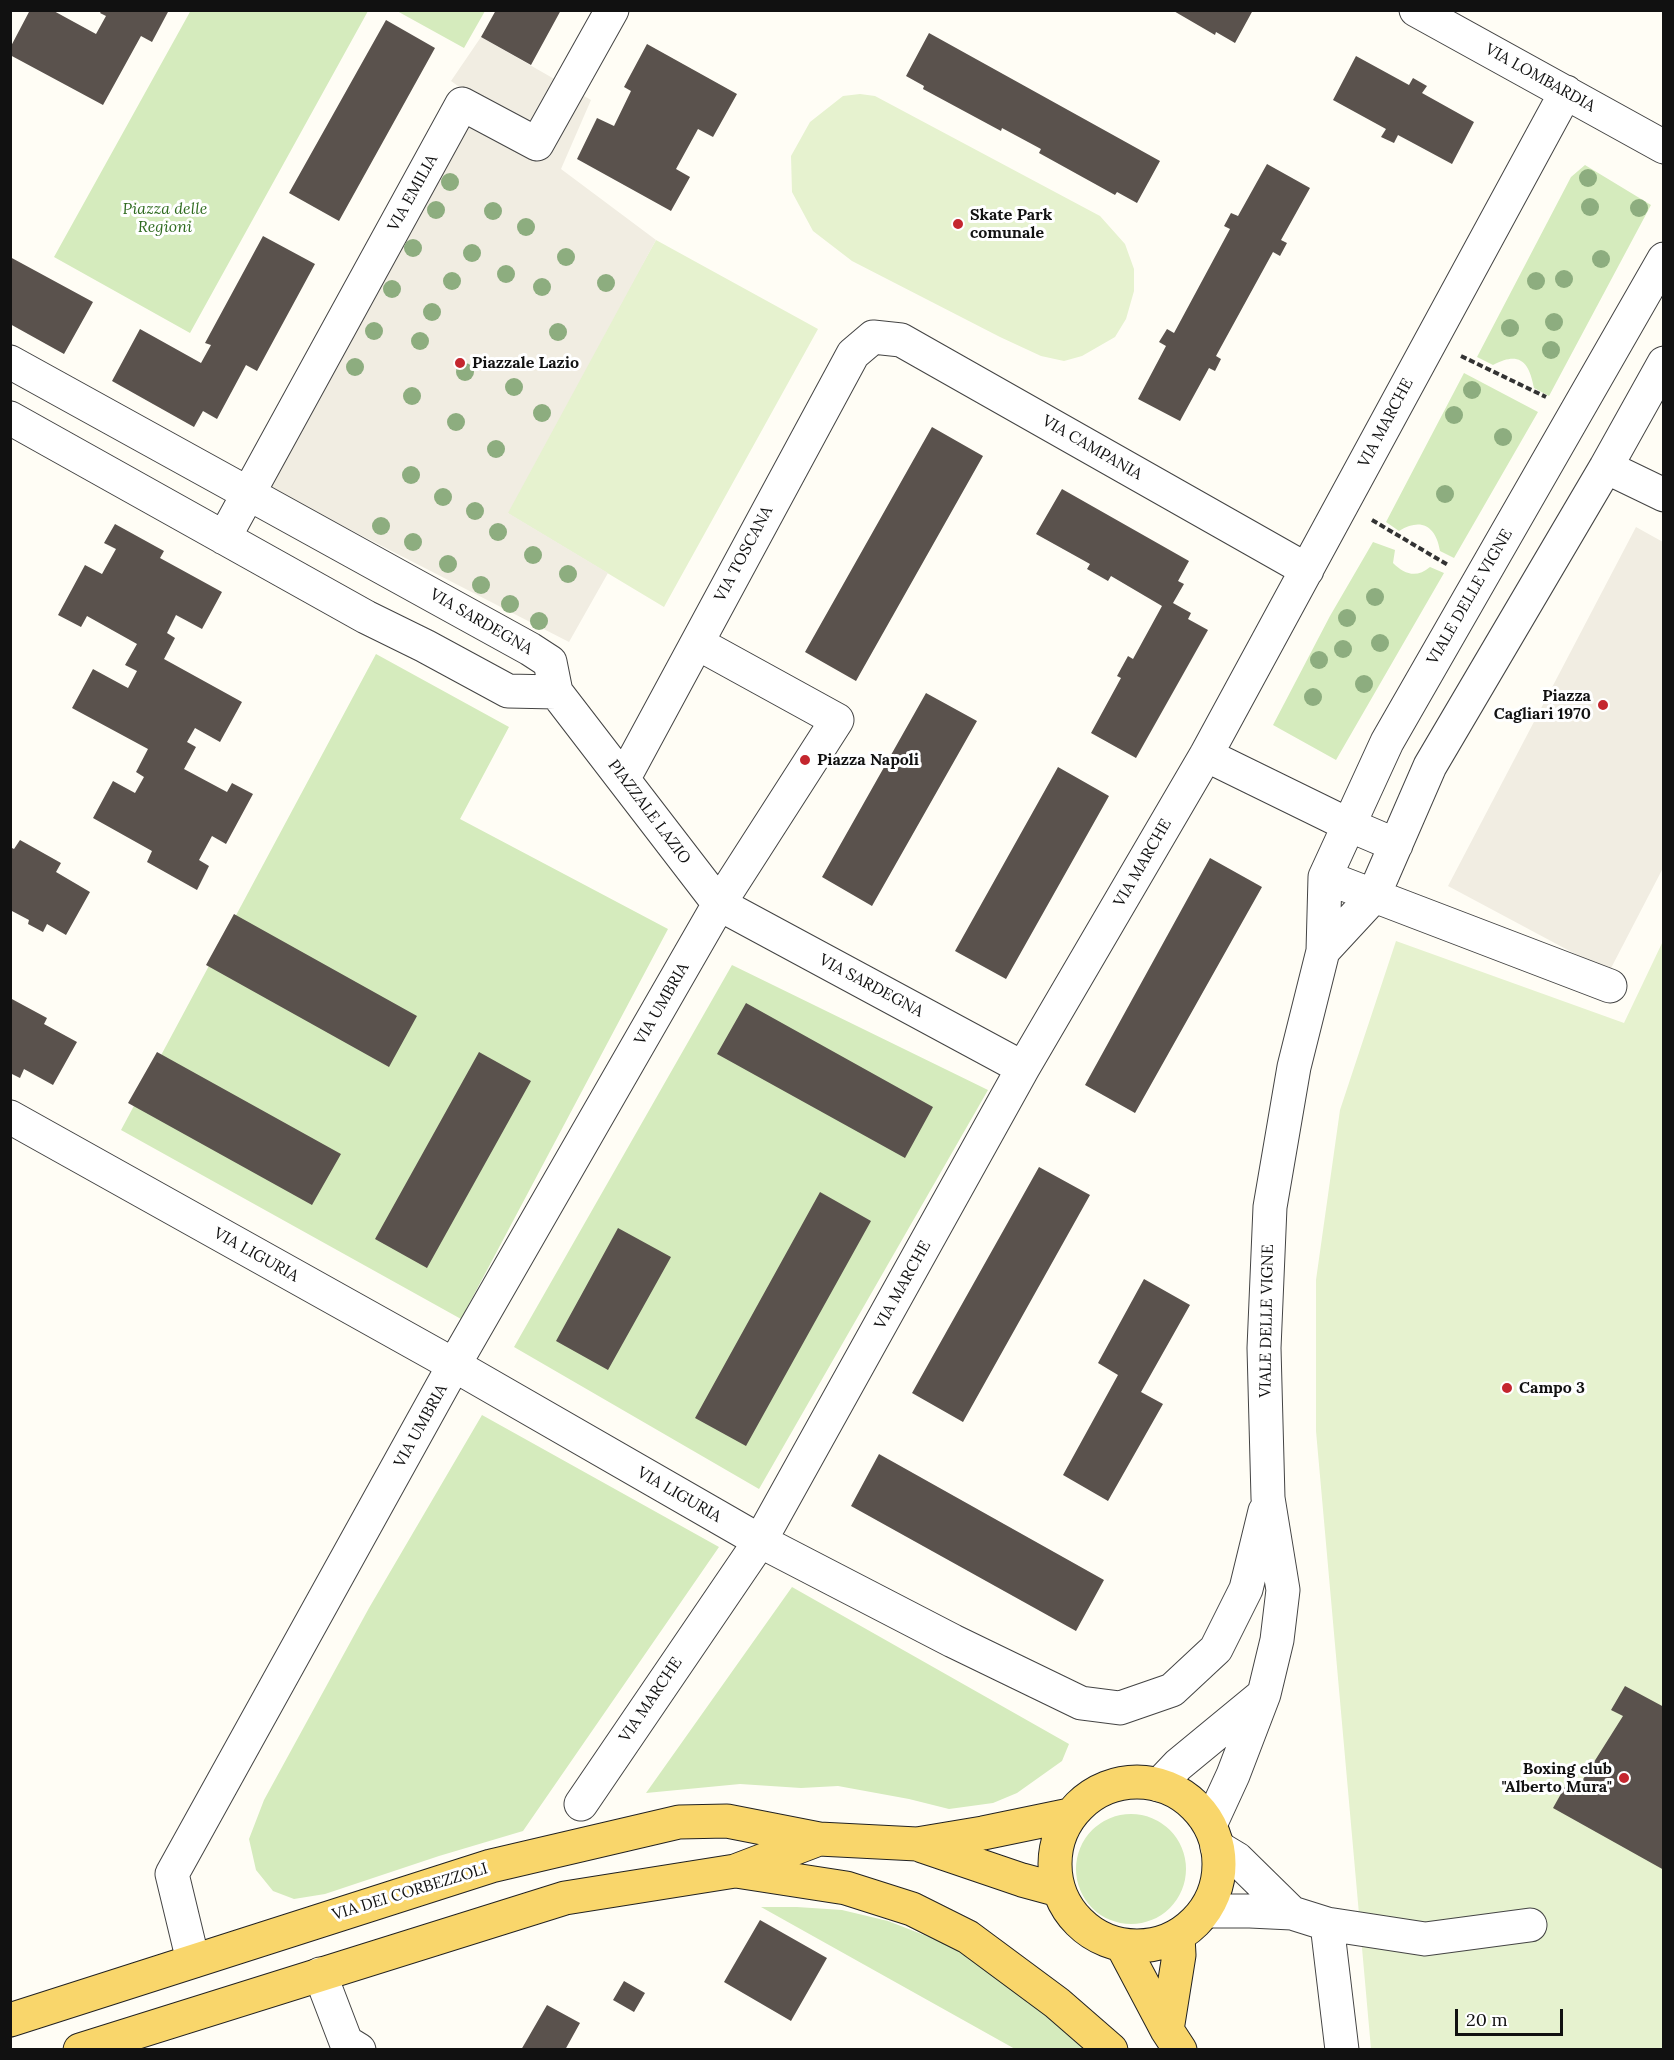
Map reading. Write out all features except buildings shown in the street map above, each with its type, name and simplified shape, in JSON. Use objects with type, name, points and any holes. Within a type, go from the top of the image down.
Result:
[{"type":"main road","points":[[1140,1781],[1159,1785],[1180,1794],[1197,1807],[1214,1836],[1219,1864],[1218,1880],[1213,1897],[1204,1911],[1193,1925],[1178,1936],[1141,1947],[1122,1945],[1101,1938],[1083,1926],[1069,1910],[1059,1890],[1055,1871],[1056,1851],[1061,1832],[1070,1815],[1084,1800],[1120,1783],[1140,1781]]},
{"type":"main road","name":"VIA DEI CORBEZZOLI","points":[[10,2020],[491,1866],[679,1822],[727,1821],[819,1839],[918,1844],[1070,1815]]},
{"type":"main road","name":"VIA DEI CORBEZZOLI","points":[[80,2049],[566,1898],[735,1871],[819,1839]]},
{"type":"main road","name":"VIA DEI CORBEZZOLI","points":[[918,1844],[1022,1880],[1059,1890]]},
{"type":"main road","points":[[735,1871],[846,1888],[912,1909],[969,1937],[1057,2003],[1111,2049]]},
{"type":"main road","points":[[1173,2040],[1179,1955],[1178,1936]]},
{"type":"main road","points":[[1122,1945],[1173,2040]]},
{"type":"street","name":"VIA EMILIA","points":[[250,493],[462,104],[537,144],[612,10]]},
{"type":"street","name":"VIA LOMBARDIA","points":[[1416,10],[1664,147]]},
{"type":"street","name":"VIA MARCHE","points":[[580,1804],[760,1541],[1023,1068],[1206,755],[1566,92]]},
{"type":"street","name":"VIALE DELLE VIGNE","points":[[1214,1836],[1233,1774],[1264,1694],[1277,1640],[1283,1590],[1268,1498],[1264,1348],[1270,1207],[1294,1067],[1323,951],[1325,878],[1387,742],[1664,259]]},
{"type":"street","name":"VIA CAMPANIA","points":[[873,337],[901,340],[1306,570]]},
{"type":"street","name":"VIA TOSCANA","points":[[624,778],[853,354],[873,337]]},
{"type":"street","name":"VIA SARDEGNA","points":[[10,362],[530,649],[550,662],[556,692]]},
{"type":"street","name":"VIALE DELLE VIGNE","points":[[1323,951],[1373,897],[1430,766],[1606,467],[1664,363]]},
{"type":"street","points":[[10,418],[366,617],[508,691],[556,692]]},
{"type":"street","points":[[1606,467],[1664,495]]},
{"type":"street","points":[[224,538],[250,493]]},
{"type":"street","points":[[697,643],[837,720],[719,903]]},
{"type":"street","name":"PIAZZALE LAZIO","points":[[556,692],[719,903]]},
{"type":"street","points":[[1206,755],[1349,825],[1396,845]]},
{"type":"street","points":[[1325,878],[1610,986]]},
{"type":"street","name":"VIA SARDEGNA","points":[[719,903],[1023,1068]]},
{"type":"street","name":"VIA UMBRIA","points":[[193,1961],[172,1874],[454,1365],[719,903]]},
{"type":"street","name":"VIA LIGURIA","points":[[10,1117],[454,1365],[760,1541],[942,1635],[1081,1703],[1120,1708],[1172,1690],[1216,1648],[1246,1589],[1268,1498]]},
{"type":"street","points":[[1159,1785],[1178,1765],[1264,1694]]},
{"type":"street","points":[[1214,1836],[1292,1913]]},
{"type":"street","points":[[1204,1911],[1292,1913],[1327,1924],[1425,1939],[1530,1925]]},
{"type":"street","points":[[1327,1924],[1342,2049]]},
{"type":"street","points":[[320,1974],[346,2042],[359,2049]]},
{"type":"path","points":[[1430,341],[1575,411]]},
{"type":"path","points":[[1342,503],[1478,583]]},
{"type":"green space","name":"Piazza delle Regioni","points":[[191,10],[368,11],[190,333],[54,257]]},
{"type":"green space","points":[[397,11],[485,11],[464,48]]},
{"type":"green space","name":"Skate Park comunale","points":[[860,94],[875,96],[1100,216],[1125,244],[1134,269],[1134,291],[1126,319],[1115,337],[1082,356],[1064,361],[1041,356],[852,261],[813,231],[792,192],[791,156],[810,122],[843,96]]},
{"type":"green space","points":[[1585,165],[1651,205],[1549,396],[1534,388],[1529,371],[1521,361],[1510,359],[1493,365],[1477,357],[1571,177]]},
{"type":"green space","points":[[656,240],[818,329],[664,607],[504,511]]},
{"type":"green space","points":[[1464,373],[1538,412],[1454,558],[1440,551],[1435,536],[1427,527],[1415,525],[1399,531],[1386,522]]},
{"type":"green space","points":[[1373,542],[1395,550],[1393,563],[1411,574],[1420,573],[1430,567],[1444,573],[1336,760],[1273,725],[1330,616]]},
{"type":"green space","points":[[376,654],[509,727],[460,819],[668,929],[461,1319],[121,1130]]},
{"type":"green space","points":[[1396,941],[1624,1023],[1663,941],[1663,2049],[1371,2049],[1316,1431],[1316,1280],[1340,1110]]},
{"type":"green space","points":[[732,965],[988,1090],[759,1489],[514,1347]]},
{"type":"green space","points":[[482,1415],[719,1547],[523,1831],[325,1894],[294,1899],[273,1891],[256,1870],[249,1839],[264,1800],[369,1608]]},
{"type":"green space","points":[[792,1587],[1069,1744],[1062,1761],[1017,1793],[993,1803],[949,1809],[838,1786],[801,1788],[740,1784],[646,1793]]},
{"type":"green space","points":[[1131,1814],[1152,1818],[1170,1830],[1182,1848],[1186,1869],[1182,1890],[1170,1908],[1152,1920],[1131,1924],[1110,1920],[1092,1908],[1080,1890],[1076,1869],[1080,1848],[1092,1830],[1110,1818]]},
{"type":"green space","points":[[761,1907],[842,1910],[888,1921],[942,1942],[986,1965],[1088,2049],[1015,2049]]},
{"type":"shaded area","name":"Piazzale Lazio","points":[[481,37],[591,100],[561,169],[656,240],[508,513],[608,573],[569,642],[265,486],[475,98],[451,81]]},
{"type":"shaded area","name":"Piazza Cagliari 1970","points":[[1636,527],[1663,542],[1663,868],[1609,972],[1448,886]]},
{"type":"place","name":"Skate Park comunale","points":[[958,224]]},
{"type":"place","name":"Piazzale Lazio","points":[[460,363]]},
{"type":"place","name":"Piazza Cagliari 1970","points":[[1603,705]]},
{"type":"place","name":"Piazza Napoli","points":[[805,760]]},
{"type":"place","name":"Campo 3","points":[[1507,1388]]},
{"type":"place","name":"Boxing club \"Alberto Mura\"","points":[[1624,1778]]}]
